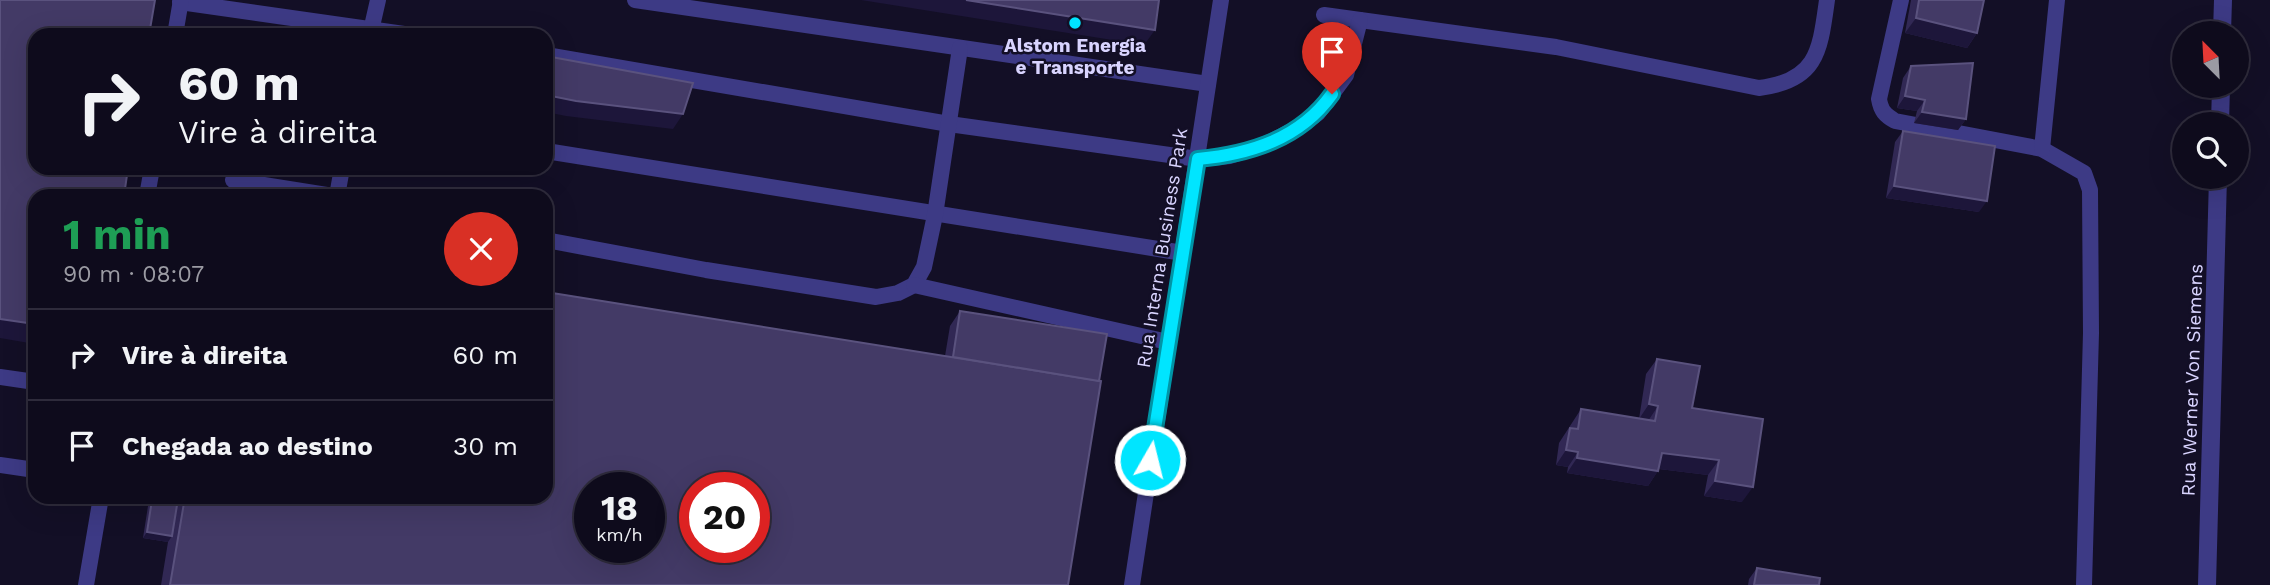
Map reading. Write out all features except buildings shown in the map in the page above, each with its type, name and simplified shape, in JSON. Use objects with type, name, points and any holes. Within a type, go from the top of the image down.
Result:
[{"type":"street","points":[[2222,21],[2223,0]]},
{"type":"street","name":"Rua Werner Von Siemens","points":[[2207,585],[2218,189]]},
{"type":"lane","points":[[372,28],[378,0]]},
{"type":"lane","points":[[635,0],[1208,84]]},
{"type":"lane","name":"Rua Interna Business Park","points":[[1132,585],[1221,0]]},
{"type":"lane","points":[[1324,15],[1556,47],[1759,88],[1780,86],[1796,77],[1812,61],[1820,45],[1827,0]]},
{"type":"lane","points":[[1901,0],[1879,99],[1881,110],[1886,116],[1895,121],[2042,149],[2084,173],[2090,190],[2091,333],[2084,585]]},
{"type":"lane","points":[[2042,149],[2057,0]]},
{"type":"lane","points":[[176,28],[180,1],[346,28]]},
{"type":"lane","points":[[553,56],[949,124],[1198,159],[1230,156],[1264,145],[1299,127],[1318,113],[1346,75],[1360,20]]},
{"type":"lane","points":[[915,285],[924,267],[935,215],[960,48]]},
{"type":"lane","points":[[553,152],[1183,253]]},
{"type":"lane","points":[[233,180],[290,189]]},
{"type":"lane","points":[[553,241],[706,270],[876,297],[898,293],[915,285],[1168,342]]},
{"type":"lane","points":[[0,377],[28,381]]},
{"type":"lane","points":[[0,465],[28,469]]},
{"type":"lane","points":[[86,585],[100,504]]},
{"type":"place","name":"Alstom Energia e Transporte","points":[[1075,23]]},
{"type":"route","points":[[1150,460],[1198,159],[1230,156],[1264,145],[1299,127],[1318,113],[1332,94]]}]
